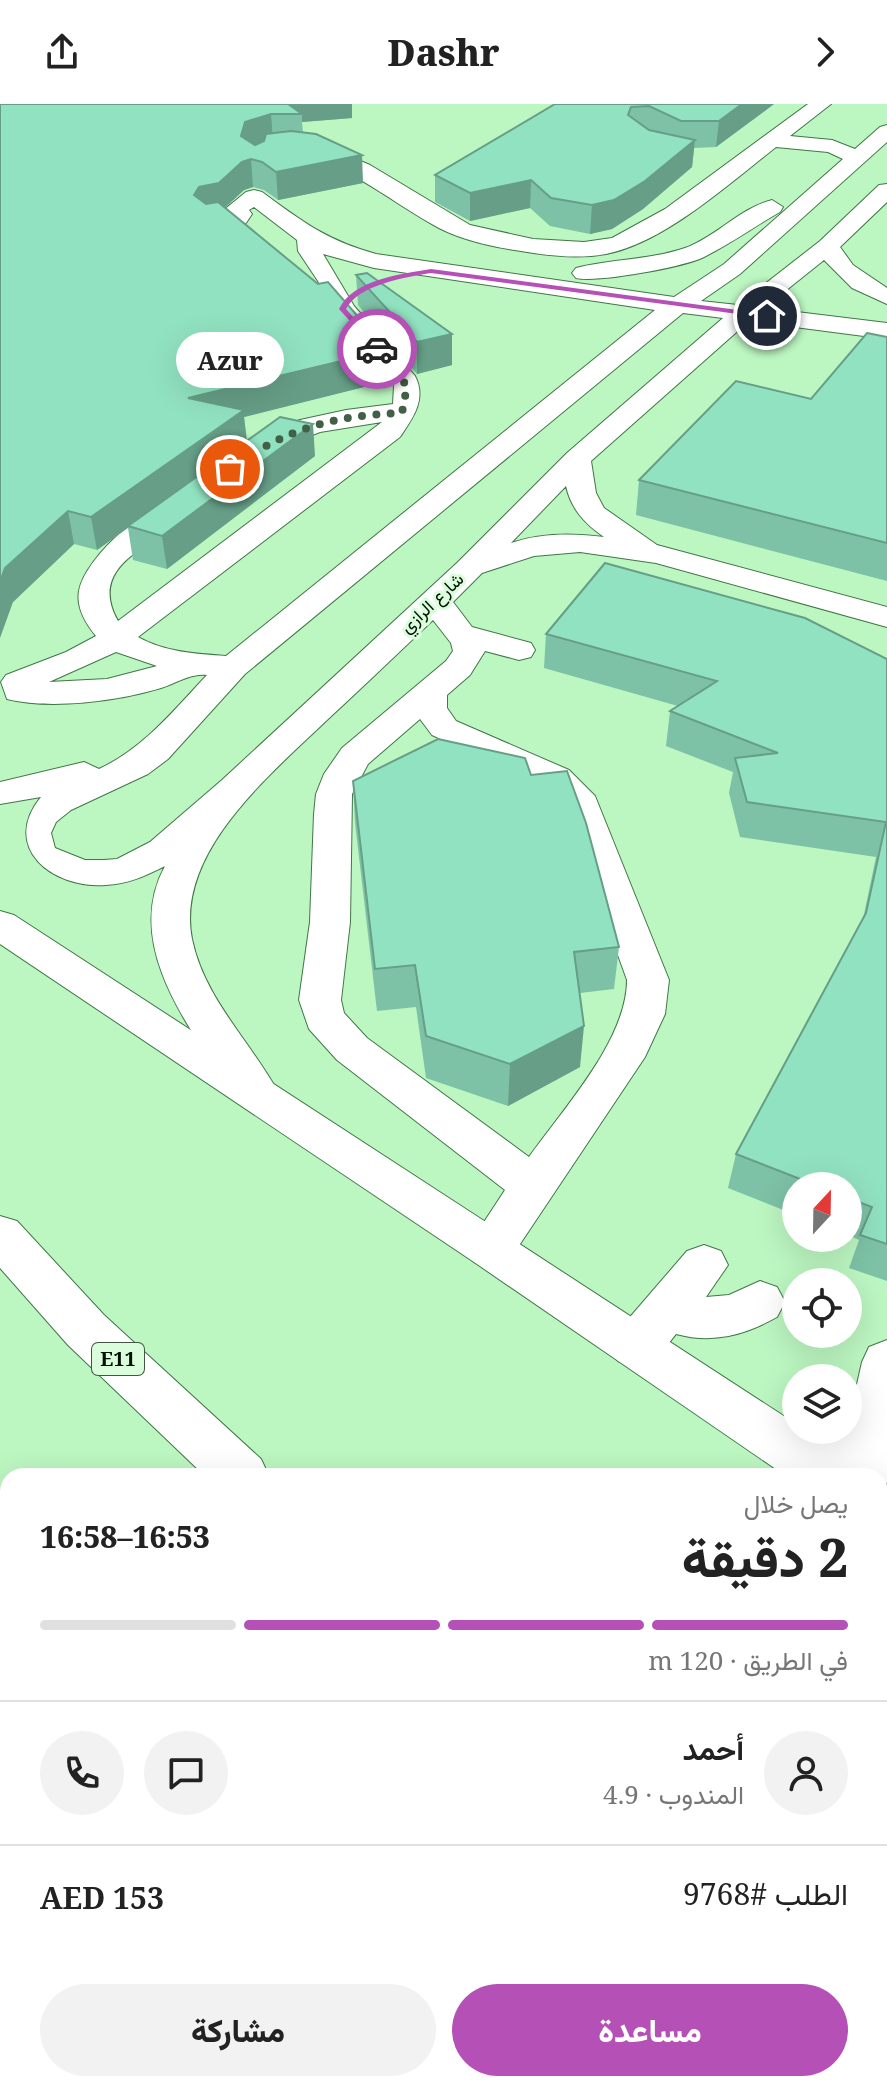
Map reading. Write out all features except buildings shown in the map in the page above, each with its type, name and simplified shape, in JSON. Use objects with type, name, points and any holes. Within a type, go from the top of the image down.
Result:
[{"type":"main road","points":[[287,149],[329,155],[354,174],[461,229],[508,243],[572,248],[618,244],[754,155],[813,110],[832,146]]},
{"type":"main road","points":[[235,788],[163,851],[126,870],[81,872],[42,857],[34,845],[32,833],[41,815],[58,802],[135,766],[170,735],[233,667],[643,331],[732,269],[887,131]]},
{"type":"main road","points":[[772,141],[832,146],[859,159]]},
{"type":"main road","points":[[710,158],[754,155]]},
{"type":"main road","points":[[354,174],[381,208]]},
{"type":"main road","name":"شارع الرازي","points":[[256,1092],[226,1051],[181,970],[172,939],[169,908],[178,877],[196,843],[235,788],[469,569],[577,459],[755,304],[828,246],[887,190]]},
{"type":"main road","points":[[570,272],[610,271],[677,258],[713,243],[777,205],[820,191]]},
{"type":"main road","points":[[281,192],[323,222],[357,238],[421,254],[704,288],[755,304],[850,326],[887,331]]},
{"type":"main road","points":[[211,223],[238,218],[241,214],[235,210],[254,197],[308,237],[332,249],[374,261],[679,305],[755,304],[887,311]]},
{"type":"main road","points":[[190,663],[169,676],[116,690],[18,687],[117,638],[390,431],[402,413],[407,395],[402,376],[343,309],[330,281],[310,251],[308,237]]},
{"type":"main road","points":[[828,246],[840,266],[851,276],[887,297]]},
{"type":"main road","points":[[447,249],[488,263]]},
{"type":"main road","points":[[343,309],[347,300],[369,288],[404,273],[431,271]]},
{"type":"main road","points":[[663,387],[701,363],[751,345],[850,326]]},
{"type":"main road","points":[[230,469],[271,441],[312,425],[359,416],[402,413]]},
{"type":"main road","points":[[577,459],[578,487],[583,503],[596,518],[659,554]]},
{"type":"main road","points":[[206,487],[109,560],[96,581],[93,603],[101,625],[141,651],[190,663],[233,667]]},
{"type":"main road","points":[[469,569],[508,553],[554,544],[605,546],[659,554],[887,617]]},
{"type":"main road","points":[[745,578],[804,613],[887,647]]},
{"type":"main road","points":[[435,600],[464,647],[512,660]]},
{"type":"main road","points":[[464,647],[430,694],[355,756],[342,774],[334,794],[330,922],[320,1000],[324,1018],[352,1049],[535,1187]]},
{"type":"main road","points":[[430,694],[430,709],[444,728],[537,768],[571,790],[582,804],[648,980],[649,1003],[642,1025],[491,1248]]},
{"type":"main road","points":[[0,793],[43,785],[99,768],[170,735]]},
{"type":"main road","points":[[0,925],[491,1248],[651,1328],[839,1464],[875,1353]]},
{"type":"main road","name":"E11","points":[[0,1235],[86,1330],[233,1468]]},
{"type":"main road","points":[[651,1328],[704,1265]]},
{"type":"main road","points":[[651,1328],[690,1318],[716,1320],[740,1314],[760,1302]]},
{"type":"main road","points":[[862,1375],[875,1353]]},
{"type":"way so far","points":[[230,469],[271,441],[312,425],[359,416],[402,413],[407,386],[402,376],[377,349]]},
{"type":"place","name":"Azur","points":[[230,469]]},
{"type":"route","points":[[377,349],[343,309],[347,300],[357,294],[404,273],[431,271],[767,316]]}]
